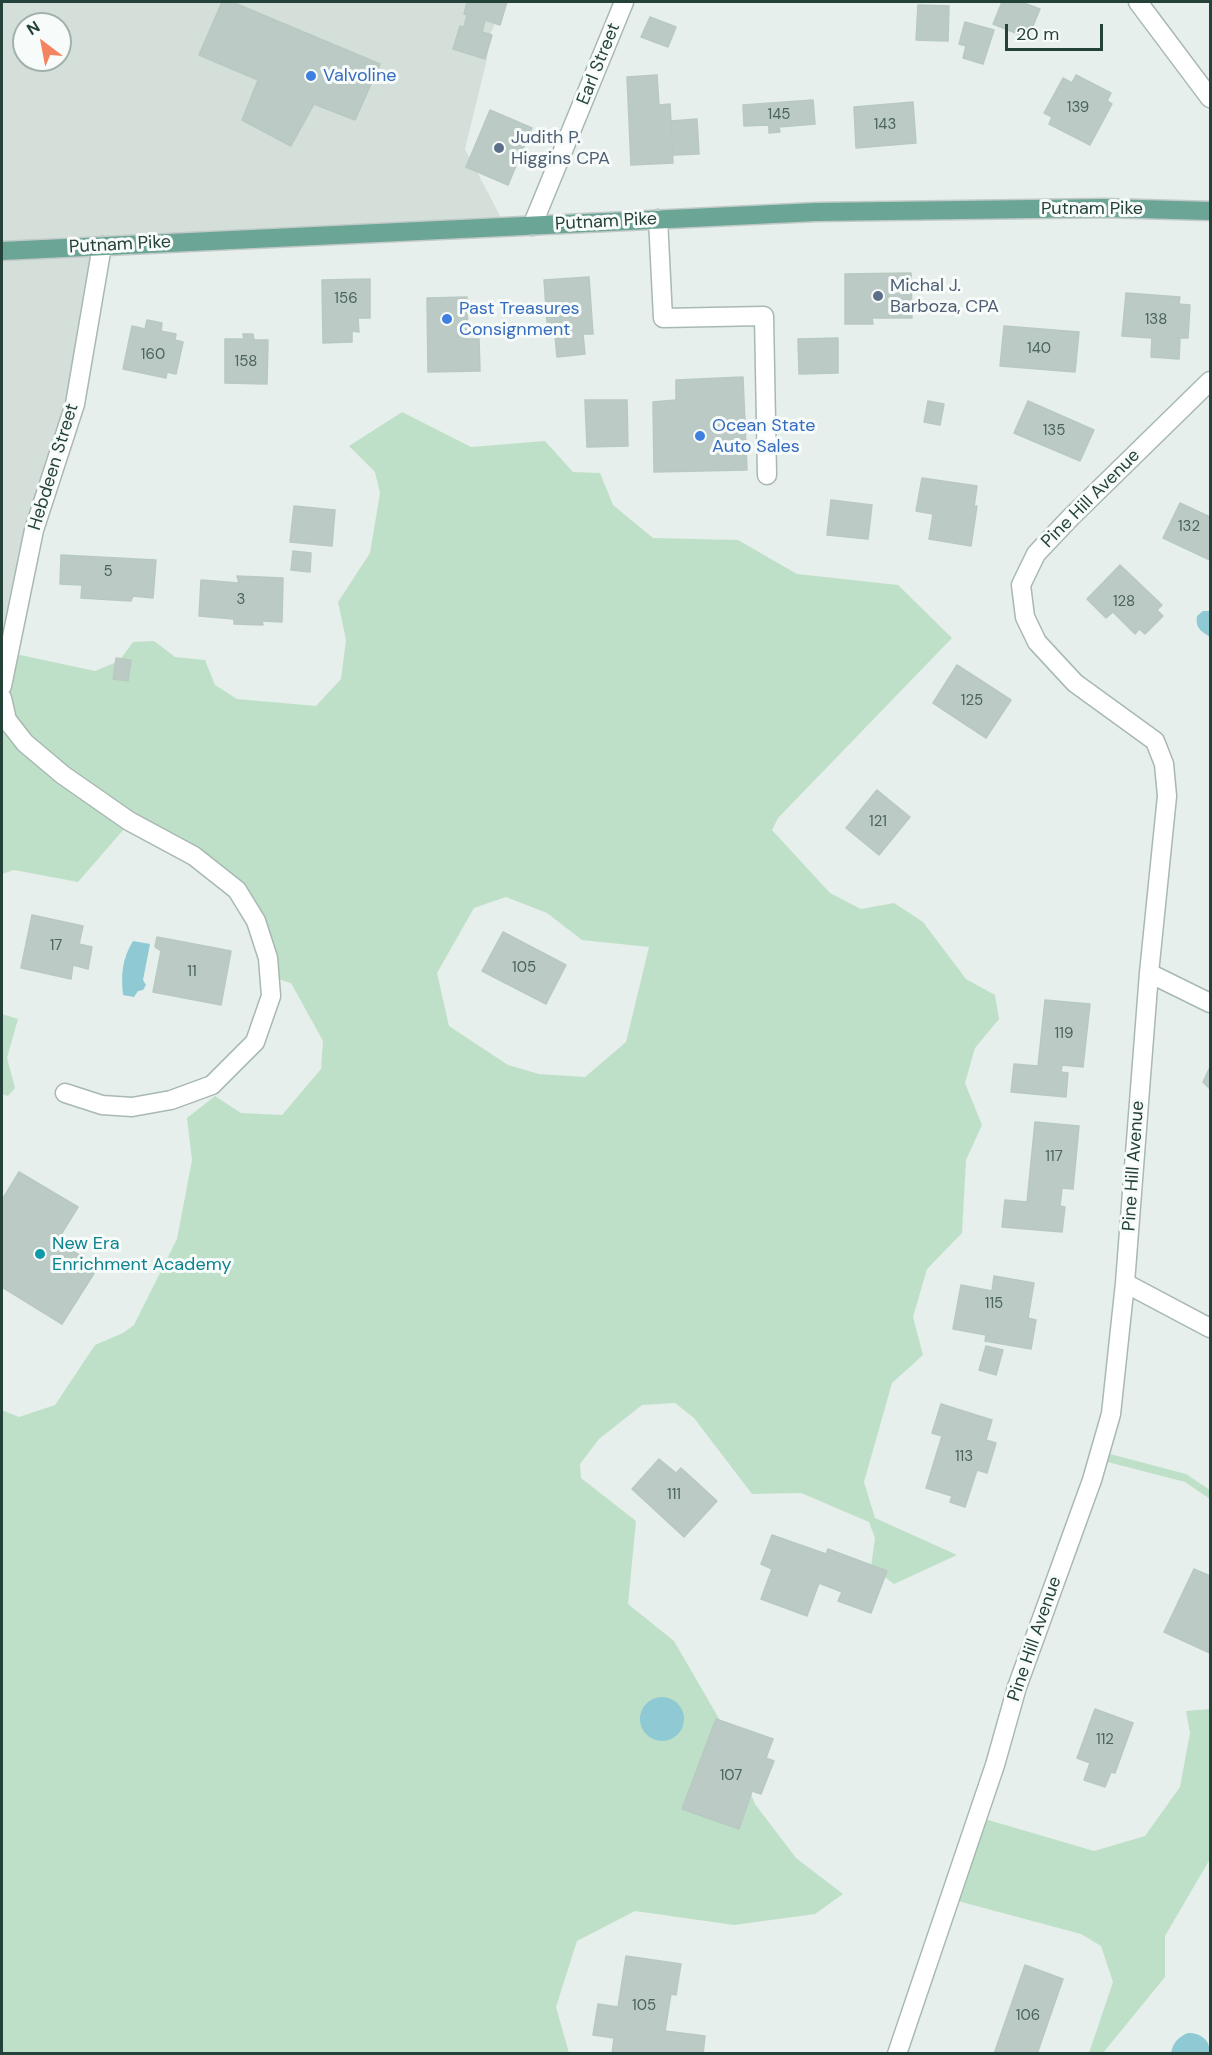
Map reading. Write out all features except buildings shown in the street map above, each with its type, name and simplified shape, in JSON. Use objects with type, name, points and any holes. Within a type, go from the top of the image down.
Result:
[{"type":"main road","name":"Putnam Pike","points":[[2,251],[816,212],[1105,208],[1210,211]]},
{"type":"street","name":"Earl Street","points":[[532,226],[624,2]]},
{"type":"street","points":[[1138,2],[1210,98]]},
{"type":"street","points":[[658,219],[663,318],[764,316],[767,475]]},
{"type":"street","name":"Hebdeen Street","points":[[2,686],[34,530],[75,404],[102,246]]},
{"type":"street","name":"Pine Hill Avenue","points":[[897,2054],[995,1766],[1017,1687],[1092,1480],[1111,1414],[1125,1283],[1149,973],[1167,796],[1164,764],[1155,741],[1075,683],[1037,642],[1025,617],[1021,585],[1036,554],[1043,546],[1210,381]]},
{"type":"street","points":[[2,698],[7,720],[25,743],[63,775],[129,821],[194,856],[237,890],[256,921],[268,958],[271,996],[255,1042],[212,1085],[171,1100],[132,1107],[102,1105],[65,1093]]},
{"type":"street","points":[[1149,973],[1210,1003]]},
{"type":"street","points":[[1125,1283],[1210,1328]]},
{"type":"shaded area","points":[[2,2],[505,2],[488,39],[487,59],[465,149],[508,231],[99,255],[72,407],[2,683]]},
{"type":"green space","points":[[402,412],[471,447],[545,441],[573,472],[600,473],[613,505],[653,538],[738,540],[797,574],[898,585],[952,638],[778,818],[772,830],[830,893],[861,909],[894,903],[923,922],[966,979],[995,995],[999,1019],[975,1048],[965,1083],[982,1125],[966,1160],[962,1233],[927,1269],[913,1317],[923,1355],[892,1383],[864,1482],[875,1518],[957,1555],[894,1584],[871,1567],[875,1538],[869,1522],[801,1493],[752,1494],[694,1418],[675,1403],[642,1405],[599,1439],[580,1464],[581,1478],[636,1521],[628,1604],[674,1641],[725,1729],[755,1804],[796,1858],[843,1894],[815,1914],[734,1925],[635,1911],[577,1941],[556,2007],[569,2053],[2,2053],[2,1410],[19,1417],[55,1405],[95,1345],[123,1333],[134,1325],[177,1239],[192,1160],[187,1118],[215,1096],[241,1113],[282,1115],[321,1069],[323,1041],[291,983],[265,975],[264,950],[233,886],[131,821],[78,882],[14,870],[2,874],[2,727],[11,653],[95,671],[119,661],[133,642],[154,641],[175,657],[205,660],[215,685],[237,699],[316,706],[341,679],[346,640],[338,602],[370,553],[380,493],[375,472],[349,446]],"holes":[[[506,897],[547,913],[582,940],[649,947],[626,1042],[585,1077],[539,1074],[508,1065],[449,1026],[437,973],[474,908]]]},
{"type":"green space","points":[[2,1014],[18,1019],[7,1058],[15,1088],[8,1096],[2,1094]]},
{"type":"green space","points":[[1110,1454],[1186,1474],[1210,1490],[1210,1499],[1185,1482],[1100,1460]]},
{"type":"green space","points":[[1210,1709],[1210,1859],[1165,1936],[1165,1977],[1103,2053],[1089,2053],[1113,1982],[1101,1946],[1081,1934],[954,1900],[978,1817],[1094,1851],[1145,1836],[1180,1787],[1190,1733],[1186,1711]]},
{"type":"water","points":[[1203,611],[1210,611],[1210,637],[1201,631],[1197,624],[1197,616]]},
{"type":"water","points":[[133,941],[150,944],[143,980],[146,985],[134,997],[123,995],[122,980],[124,960]]},
{"type":"water","points":[[662,1697],[677,1704],[684,1719],[677,1734],[662,1741],[647,1734],[640,1719],[647,1704]]},
{"type":"water","points":[[1188,2033],[1204,2038],[1210,2053],[1171,2053],[1176,2041]]},
{"type":"place","name":"Valvoline","points":[[311,76]]},
{"type":"place","name":"Judith P. Higgins CPA","points":[[499,148]]},
{"type":"place","name":"Michal J. Barboza, CPA","points":[[878,296]]},
{"type":"place","name":"Past Treasures Consignment","points":[[447,319]]},
{"type":"place","name":"Ocean State Auto Sales","points":[[700,436]]},
{"type":"place","name":"New Era Enrichment Academy","points":[[40,1254]]}]
